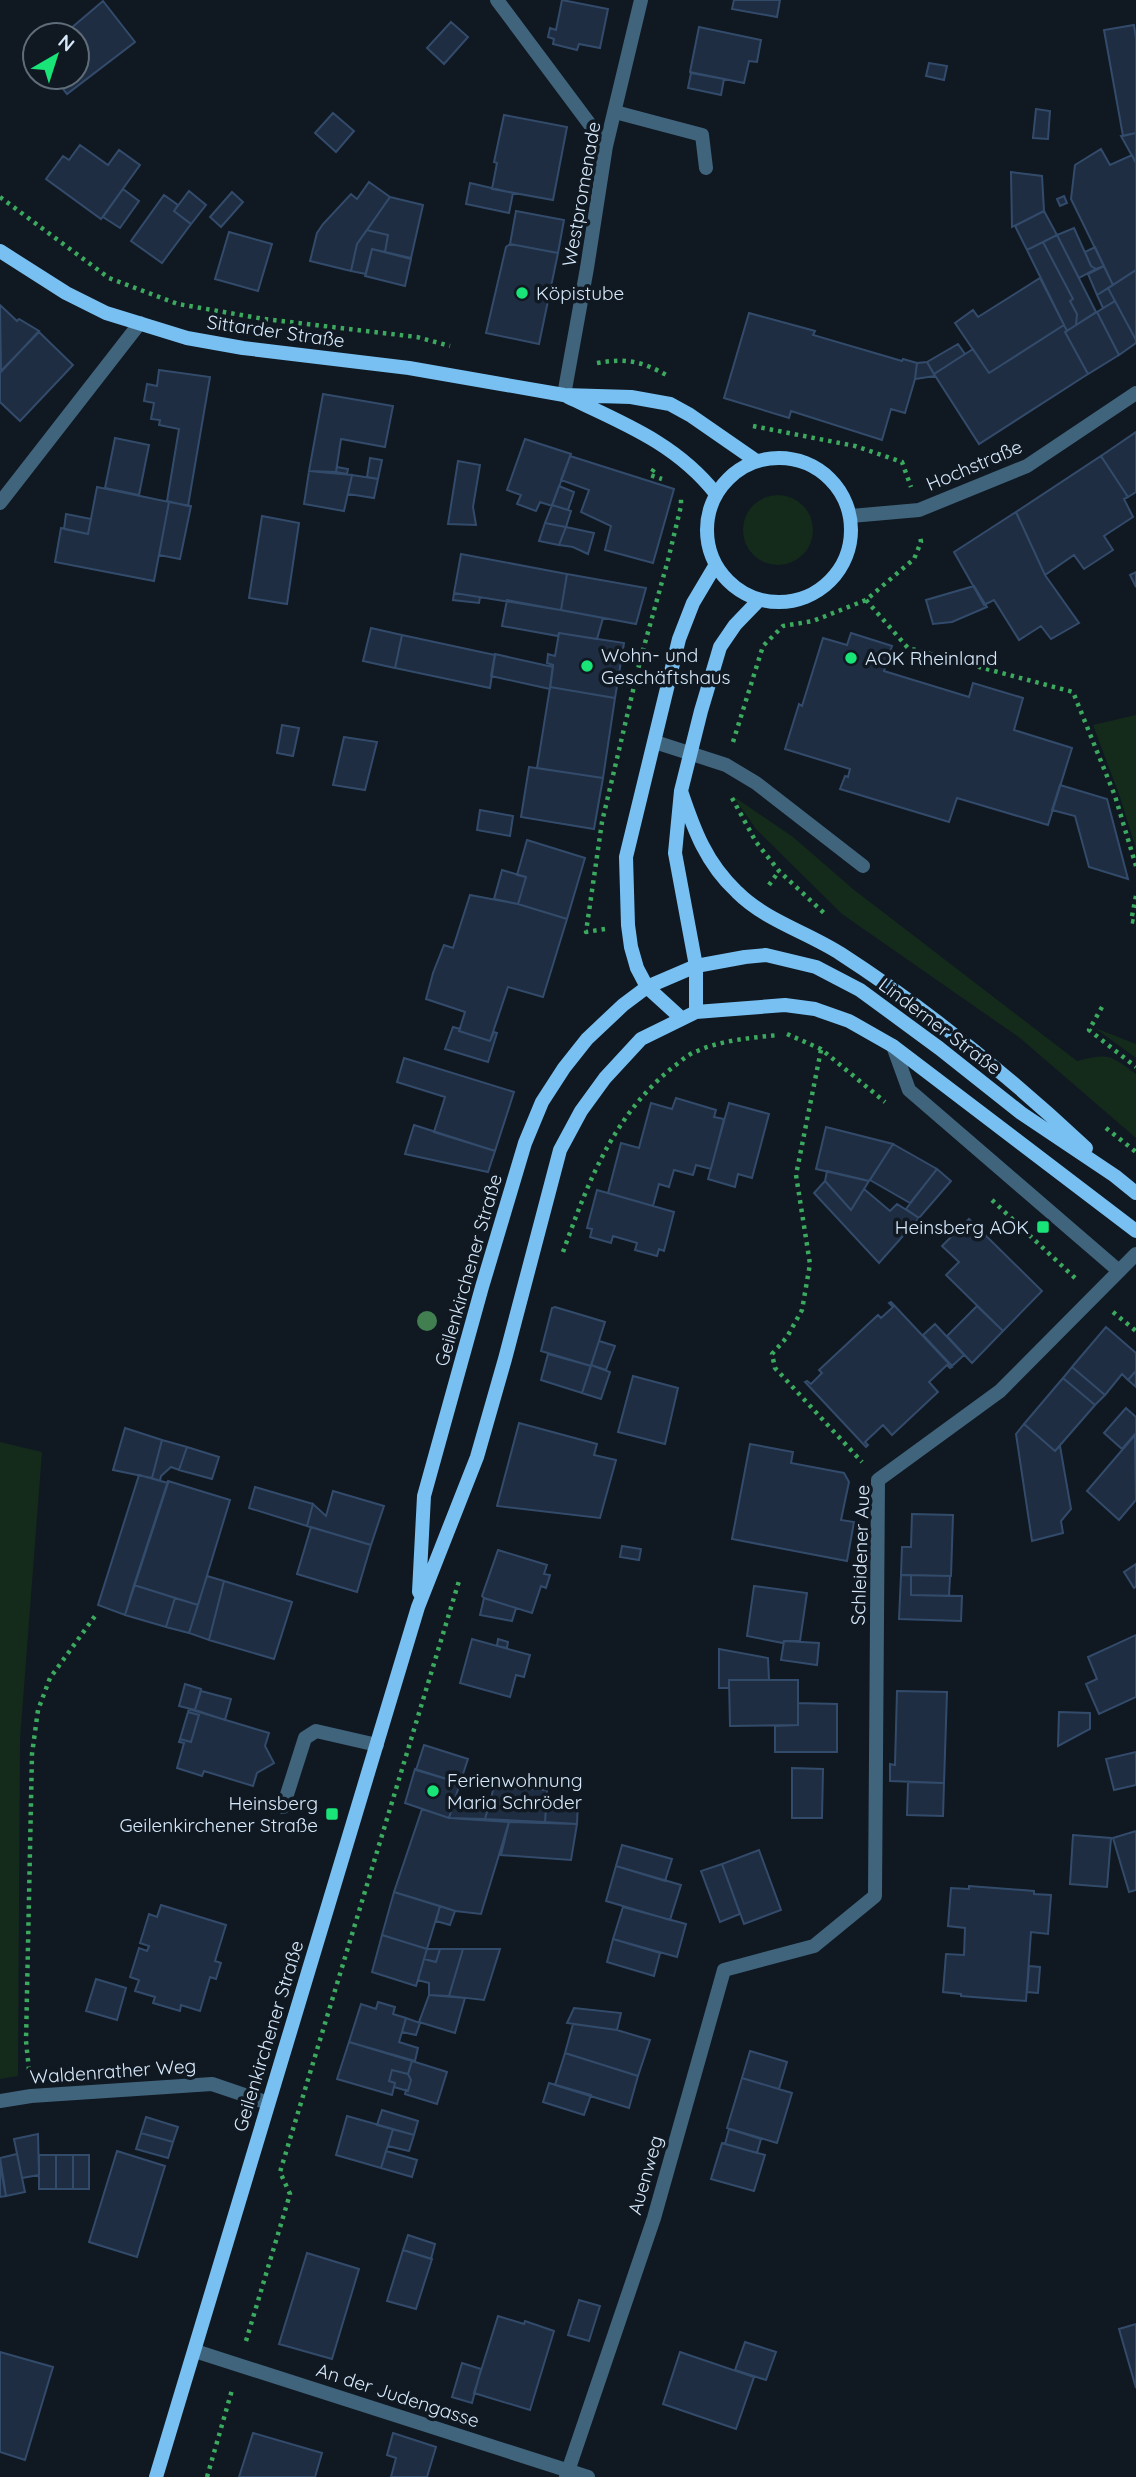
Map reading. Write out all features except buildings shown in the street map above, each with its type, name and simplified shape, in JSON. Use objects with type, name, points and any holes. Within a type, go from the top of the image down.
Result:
[{"type":"main road","name":"Sittarder Straße","points":[[0,251],[66,293],[106,313],[187,338],[409,368],[564,395],[631,397],[670,404],[755,460]]},
{"type":"main road","name":"Sittarder Straße","points":[[564,395],[668,447],[701,475],[716,494]]},
{"type":"main road","points":[[794,458],[814,466],[831,479],[844,496],[851,516],[850,546],[838,573],[817,592],[789,602],[759,600],[742,593],[727,581],[715,566],[708,547],[706,527],[709,507],[716,494],[733,473],[755,460],[794,458]]},
{"type":"main road","points":[[681,1018],[647,987],[637,968],[631,947],[626,857],[679,639],[693,603],[715,566]]},
{"type":"main road","points":[[759,600],[735,625],[720,647],[681,791],[675,853],[696,966],[696,1012],[785,1005],[815,1009],[849,1021],[894,1046],[1136,1231]]},
{"type":"main road","points":[[681,791],[697,838],[721,875],[736,892],[768,917],[839,953],[951,1032],[1031,1096],[1115,1176]]},
{"type":"main road","name":"Linderner Straße","points":[[696,966],[766,955],[816,967],[860,990],[1021,1113],[1136,1193]]},
{"type":"main road","name":"Geilenkirchener Straße","points":[[418,1607],[424,1496],[524,1143],[542,1102],[587,1039],[647,987],[696,966]]},
{"type":"main road","name":"Geilenkirchener Straße","points":[[156,2477],[418,1607],[477,1457],[560,1150],[581,1111],[605,1078],[641,1039],[696,1012]]},
{"type":"street","points":[[497,0],[606,146]]},
{"type":"street","name":"Westpromenade","points":[[564,395],[606,146],[640,0]]},
{"type":"street","points":[[615,112],[702,135],[706,168]]},
{"type":"street","points":[[0,503],[140,323]]},
{"type":"street","name":"Hochstraße","points":[[851,516],[919,510],[1027,466],[1136,393]]},
{"type":"street","points":[[655,742],[726,765],[756,783],[863,866]]},
{"type":"street","points":[[894,1046],[908,1090],[1119,1271]]},
{"type":"street","name":"Schleidener Aue","points":[[814,1945],[875,1896],[878,1480],[1000,1391],[1136,1254]]},
{"type":"street","points":[[283,1807],[305,1738],[316,1731],[377,1745]]},
{"type":"street","name":"Auenweg","points":[[567,2474],[653,2218],[724,1970],[814,1945]]},
{"type":"street","name":"Waldenrather Weg","points":[[0,2101],[31,2096],[212,2084],[268,2103]]},
{"type":"street","name":"An der Judengasse","points":[[195,2351],[567,2474],[588,2477]]},
{"type":"path","points":[[0,197],[109,278],[178,304],[264,319],[417,337],[456,347]]},
{"type":"path","points":[[568,367],[619,359],[648,365],[672,378]]},
{"type":"path","points":[[741,424],[855,446],[902,462],[919,510],[920,542],[914,559],[866,600],[813,621],[783,626],[763,646],[726,765],[733,802],[756,842],[779,871]]},
{"type":"path","points":[[866,600],[908,648],[1073,692],[1115,796],[1136,866]]},
{"type":"path","points":[[1136,896],[1131,921],[1136,922]]},
{"type":"path","points":[[1102,1007],[1089,1030],[1136,1067]]},
{"type":"path","points":[[562,1255],[596,1166],[621,1124],[656,1081],[692,1052],[734,1040],[787,1034],[821,1049],[887,1103]]},
{"type":"path","points":[[821,1049],[796,1175],[810,1265],[802,1310],[788,1337],[772,1354],[775,1368],[878,1480]]},
{"type":"path","points":[[986,1194],[1136,1331]]},
{"type":"path","points":[[207,2477],[290,2194],[280,2172],[461,1575]]},
{"type":"path","points":[[31,2096],[26,2041],[32,1754],[38,1710],[50,1678],[95,1616]]},
{"type":"green space","points":[[771,495],[785,495],[798,501],[807,510],[813,530],[811,543],[803,555],[785,565],[771,565],[758,559],[749,550],[743,537],[743,523],[749,510],[758,501]]},
{"type":"green space","points":[[1136,715],[1136,849],[1093,725]]},
{"type":"green space","points":[[733,796],[793,837],[853,889],[1077,1061],[1109,1057],[1136,1074],[1136,1138],[1020,1038],[842,914],[756,829]]},
{"type":"green space","points":[[1095,1028],[1136,1044],[1136,1058]]},
{"type":"green space","points":[[0,1442],[42,1452],[20,1739],[18,2076],[0,2079]]},
{"type":"place","name":"Köpistube","points":[[522,293]]},
{"type":"place","name":"AOK Rheinland","points":[[851,658]]},
{"type":"place","name":"Wohn- und Geschäftshaus","points":[[587,666]]},
{"type":"place","name":"Heinsberg AOK","points":[[1043,1227]]},
{"type":"place","name":"Ferienwohnung Maria Schröder","points":[[433,1791]]},
{"type":"place","name":"Heinsberg Geilenkirchener Straße","points":[[332,1814]]}]
